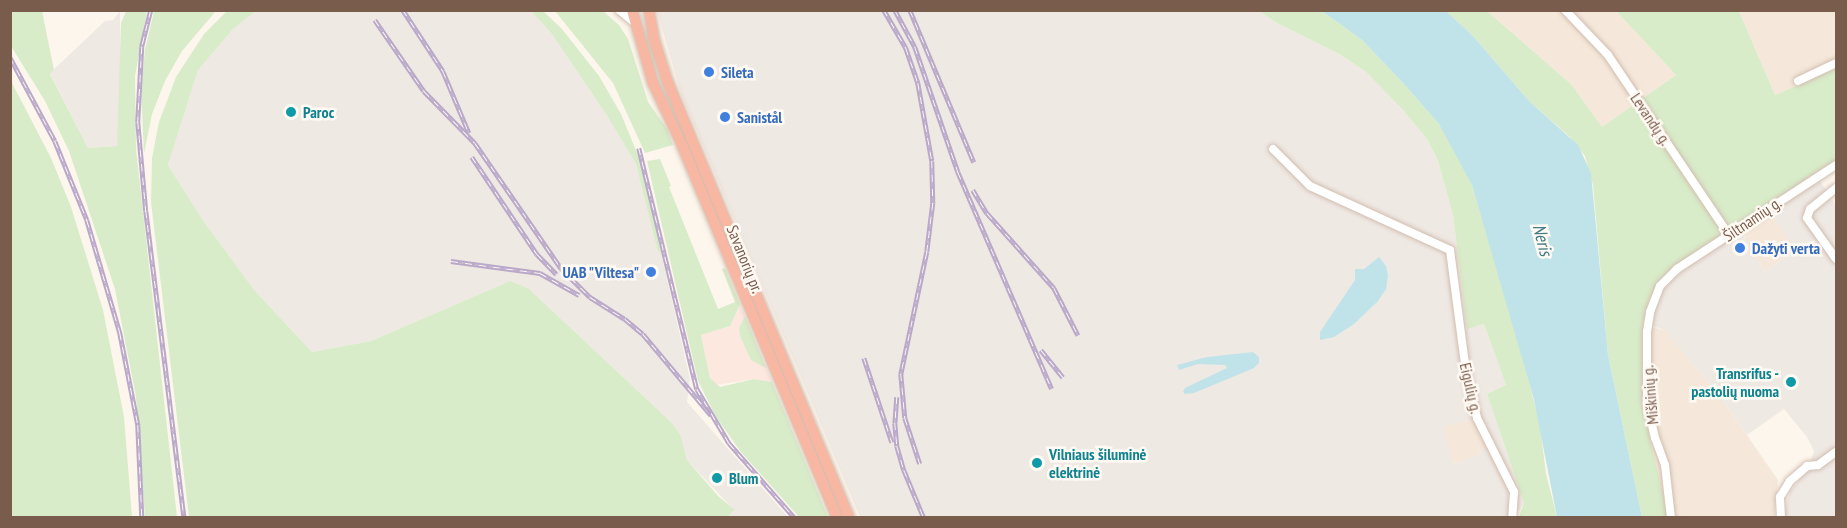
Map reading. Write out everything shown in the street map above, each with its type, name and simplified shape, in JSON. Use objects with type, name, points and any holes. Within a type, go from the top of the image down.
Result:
[{"type":"highway","name":"Savanorių pr.","points":[[649,10],[667,80],[849,518]]},
{"type":"highway","points":[[633,16],[652,25]]},
{"type":"highway","name":"Savanorių pr.","points":[[633,16],[653,83],[682,145],[837,518]]},
{"type":"street","points":[[619,10],[633,16]]},
{"type":"street","name":"Levandų g.","points":[[1565,10],[1608,55],[1729,235]]},
{"type":"street","points":[[1798,81],[1836,63]]},
{"type":"street","name":"Eigulių g.","points":[[1273,149],[1310,186],[1450,250],[1467,377],[1477,418],[1514,492],[1512,518]]},
{"type":"street","name":"Šiltnamių g.","points":[[1670,276],[1836,165]]},
{"type":"street","points":[[1836,188],[1810,209],[1807,218],[1836,259]]},
{"type":"street","name":"Miškinių g.","points":[[1670,276],[1660,286],[1650,312],[1646,370],[1650,421],[1665,465],[1671,518]]},
{"type":"street","points":[[1781,518],[1779,497],[1790,481],[1807,466],[1818,465],[1836,452]]},
{"type":"shaded area","points":[[120,11],[120,100],[117,146],[88,148],[50,73],[105,21],[113,20]]},
{"type":"shaded area","points":[[256,11],[531,11],[551,33],[606,114],[636,164],[657,249],[662,257],[690,379],[687,402],[788,517],[726,517],[735,511],[687,460],[681,436],[672,423],[528,288],[510,281],[371,341],[312,352],[255,291],[202,219],[168,165],[198,70],[233,29]]},
{"type":"shaded area","points":[[657,11],[1259,11],[1277,23],[1341,55],[1366,72],[1404,111],[1427,139],[1438,161],[1453,215],[1467,328],[1484,324],[1506,385],[1487,394],[1524,503],[1520,510],[1504,518],[860,517],[681,93]],"holes":[[[1474,422],[1485,445],[1479,455],[1454,464],[1443,426]]]},
{"type":"shaded area","points":[[1487,11],[1616,11],[1676,75],[1602,127],[1572,85]]},
{"type":"shaded area","points":[[1739,11],[1836,11],[1836,68],[1775,95]]},
{"type":"shaded area","points":[[1819,179],[1836,206],[1836,517],[1786,517],[1784,512],[1790,492],[1808,469],[1814,451],[1807,437],[1784,409],[1747,435],[1724,402],[1666,331],[1651,325],[1659,295],[1664,286],[1683,270],[1741,231],[1765,272],[1795,250],[1770,211]]},
{"type":"shaded area","points":[[1770,211],[1796,249],[1765,272],[1741,231]]},
{"type":"shaded area","points":[[740,304],[772,382],[754,379],[716,385],[710,378],[701,335],[730,326]]},
{"type":"shaded area","points":[[1643,324],[1666,331],[1724,402],[1778,480],[1774,517],[1669,517],[1642,407]]},
{"type":"shaded area","points":[[1474,422],[1485,445],[1479,455],[1454,464],[1442,425]]},
{"type":"green space","points":[[11,10],[42,11],[54,70],[50,74],[88,148],[117,146],[121,23],[126,11],[147,11],[135,76],[136,149],[177,517],[145,517],[136,397],[115,289],[69,151],[45,101],[11,46]]},
{"type":"green space","points":[[154,11],[216,11],[182,51],[165,81],[152,114],[144,154],[141,89],[145,50]]},
{"type":"green space","points":[[227,11],[256,11],[233,29],[198,70],[168,165],[202,219],[255,291],[312,352],[371,341],[510,281],[528,288],[672,423],[681,436],[687,460],[718,496],[735,510],[726,518],[189,517],[151,202],[152,158],[159,122],[176,77],[204,34]]},
{"type":"green space","points":[[531,11],[543,11],[562,29],[599,76],[621,114],[644,170],[662,257],[657,249],[636,164],[606,114],[551,33]]},
{"type":"green space","points":[[555,11],[603,11],[619,25],[628,39],[648,102],[667,129],[673,145],[645,153],[613,83]]},
{"type":"green space","points":[[1259,11],[1322,11],[1362,40],[1439,124],[1452,144],[1472,185],[1519,343],[1540,426],[1546,474],[1557,517],[1519,517],[1524,503],[1487,394],[1506,385],[1484,324],[1467,329],[1453,215],[1438,161],[1427,139],[1404,111],[1366,72],[1341,55],[1277,23]]},
{"type":"green space","points":[[1446,11],[1487,11],[1572,85],[1602,127],[1676,75],[1616,11],[1739,11],[1775,95],[1836,68],[1836,160],[1692,255],[1655,289],[1649,302],[1643,324],[1642,407],[1669,517],[1642,517],[1608,355],[1593,185],[1585,156],[1570,137],[1529,101],[1472,35]]},
{"type":"green space","points":[[11,81],[51,158],[71,207],[103,310],[124,417],[132,517],[11,517]]},
{"type":"green space","points":[[660,159],[718,309],[735,302],[722,269],[725,268],[740,304],[730,326],[701,335],[710,378],[720,387],[754,379],[772,382],[828,517],[799,517],[741,452],[716,417],[698,381],[647,161]]},
{"type":"green space","points":[[745,316],[766,368],[751,360],[740,336],[739,328]]},
{"type":"water","name":"Neris","points":[[1322,11],[1446,11],[1472,35],[1529,101],[1578,145],[1591,173],[1608,355],[1642,517],[1557,517],[1534,400],[1472,185],[1439,124],[1362,40]]},
{"type":"water","points":[[1379,257],[1386,266],[1388,275],[1386,289],[1378,301],[1354,324],[1334,337],[1320,340],[1320,332],[1355,280],[1355,269],[1364,269]]},
{"type":"water","points":[[1253,352],[1259,357],[1259,363],[1254,368],[1194,393],[1185,394],[1183,392],[1185,388],[1227,368],[1225,365],[1198,364],[1179,370],[1177,365],[1207,357]]},
{"type":"railway","points":[[151,10],[142,47],[138,122],[146,211],[184,518]]},
{"type":"railway","points":[[403,10],[443,71],[469,133]]},
{"type":"railway","points":[[884,10],[906,48],[918,83],[932,161],[933,203],[927,252],[901,374],[905,418],[920,464]]},
{"type":"railway","points":[[895,10],[915,47],[958,172],[1052,389]]},
{"type":"railway","points":[[910,10],[974,162]]},
{"type":"railway","points":[[375,20],[424,91],[475,143],[561,268],[590,297],[625,319],[643,334],[711,415]]},
{"type":"railway","points":[[10,57],[55,141],[87,220],[120,333],[138,425],[142,518]]},
{"type":"railway","points":[[639,148],[697,389],[729,443],[795,518]]},
{"type":"railway","points":[[472,157],[537,254],[556,274]]},
{"type":"railway","points":[[973,190],[987,213],[1054,288],[1078,335]]},
{"type":"railway","points":[[451,261],[540,273],[579,295]]},
{"type":"railway","points":[[1041,350],[1063,377]]},
{"type":"railway","points":[[864,358],[892,442]]},
{"type":"railway","points":[[897,397],[895,423],[897,446],[904,470],[924,518]]},
{"type":"place","name":"Sileta","points":[[709,72]]},
{"type":"place","name":"Paroc","points":[[291,112]]},
{"type":"place","name":"Sanistål","points":[[725,117]]},
{"type":"place","name":"Dažyti verta","points":[[1740,248]]},
{"type":"place","name":"UAB \"Viltesa\"","points":[[651,272]]},
{"type":"place","name":"Transrifus - pastolių nuoma","points":[[1791,382]]},
{"type":"place","name":"Vilniaus šiluminė elektrinė","points":[[1037,463]]},
{"type":"place","name":"Blum","points":[[717,478]]}]
